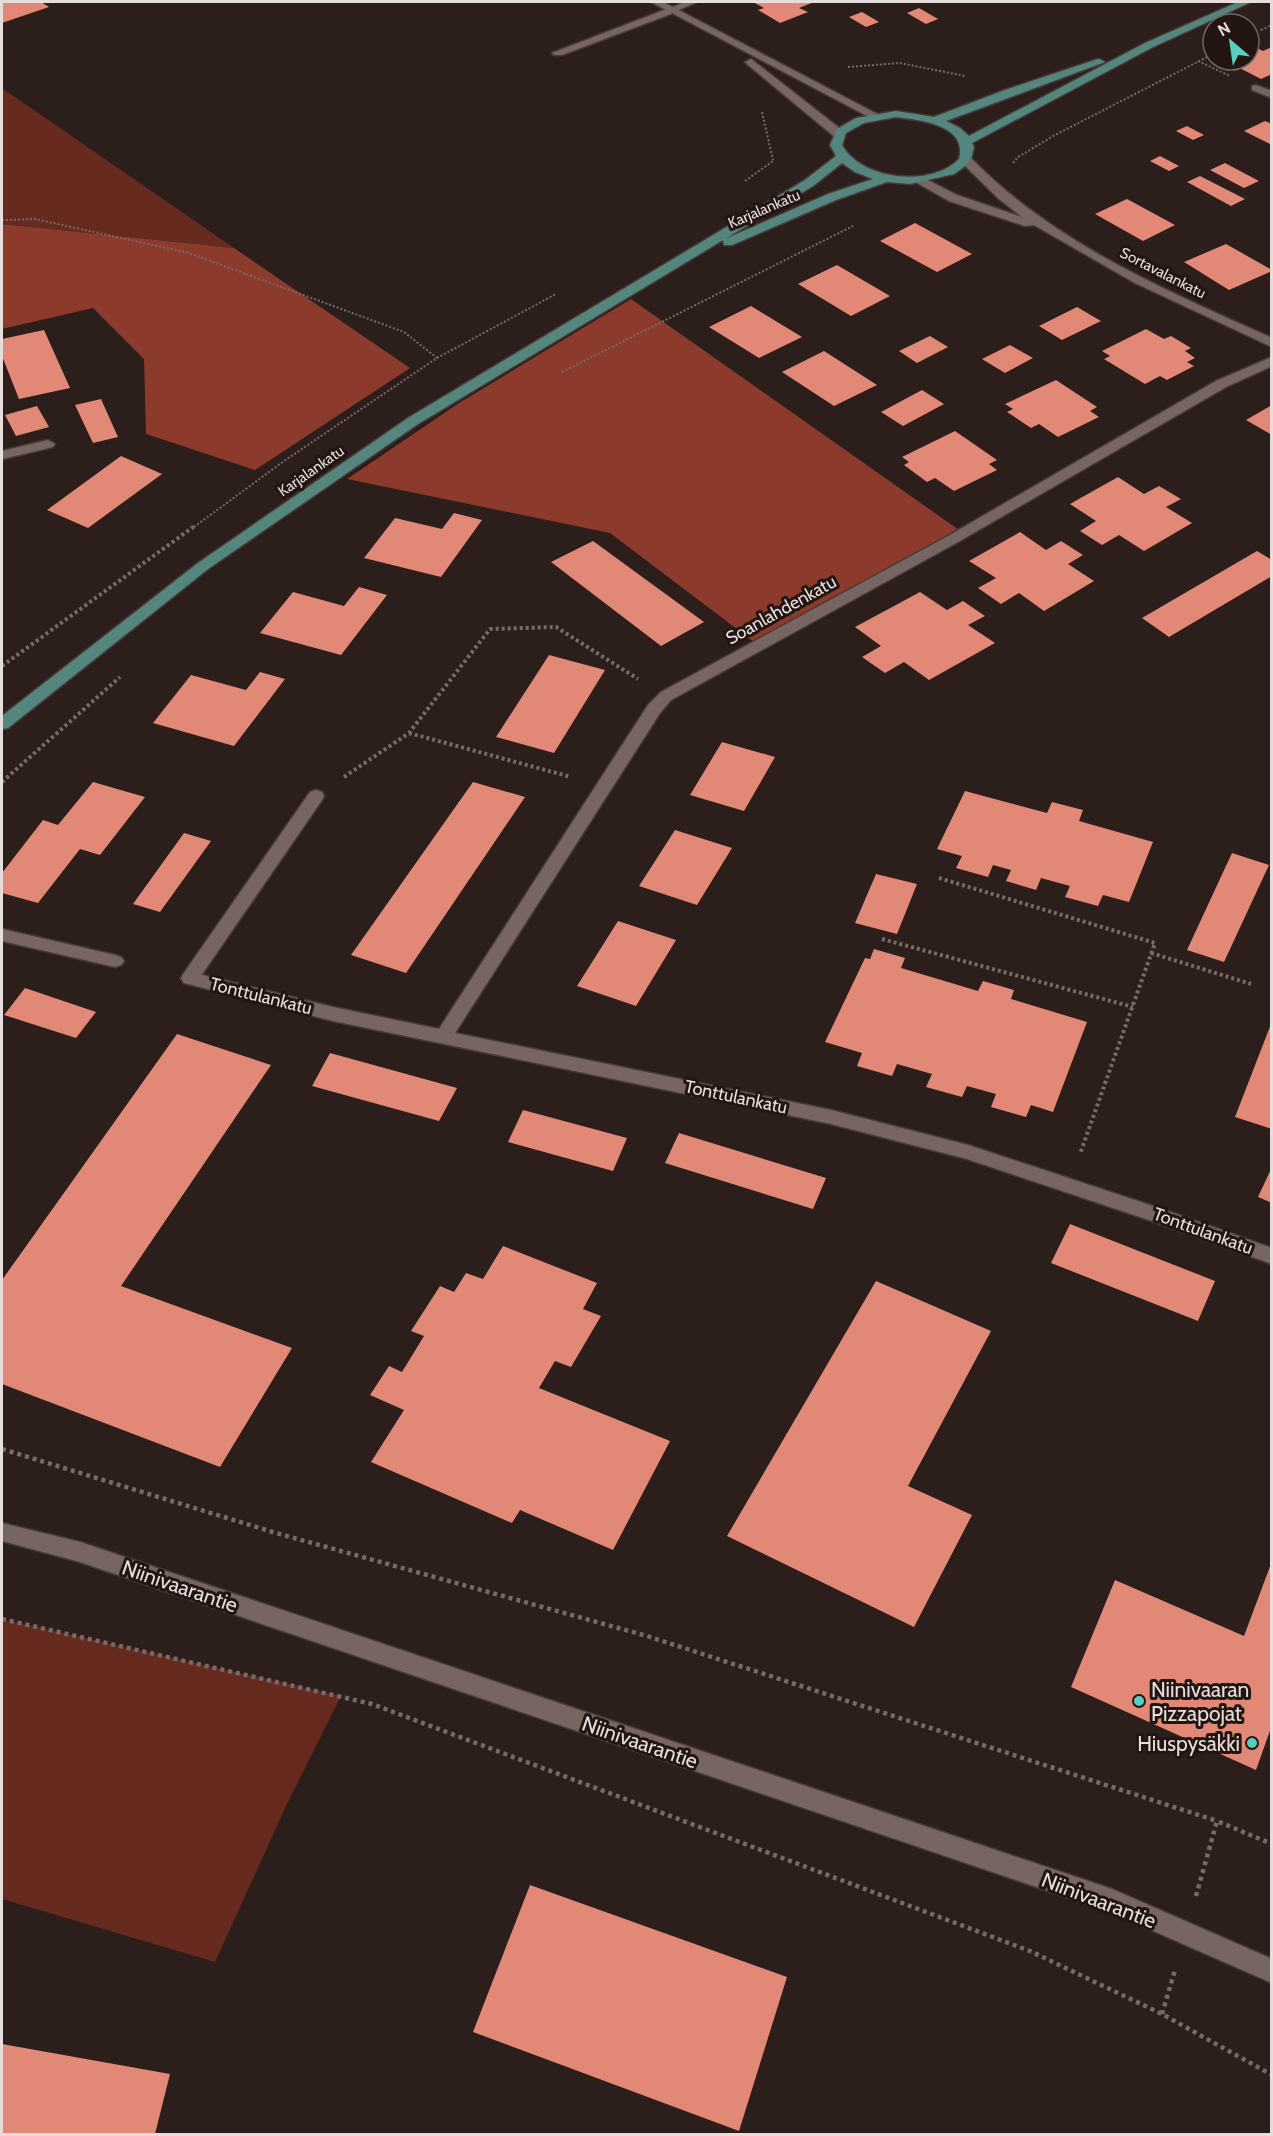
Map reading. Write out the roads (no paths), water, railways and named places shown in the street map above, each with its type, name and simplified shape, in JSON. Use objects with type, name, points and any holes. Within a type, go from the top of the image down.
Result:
[{"type":"main road","points":[[966,142],[1149,45],[1246,2]]},
{"type":"main road","points":[[937,120],[1009,92],[1149,45]]},
{"type":"main road","points":[[917,115],[937,120],[955,130],[966,142],[965,159],[958,167],[946,173],[918,180],[884,178],[851,167],[841,158],[836,146],[839,134],[848,126],[875,116],[917,115]]},
{"type":"main road","name":"Karjalankatu","points":[[2,724],[203,566],[413,421],[809,183],[841,158]]},
{"type":"main road","name":"Karjalankatu","points":[[657,273],[832,197],[884,178]]},
{"type":"street","points":[[656,2],[875,116]]},
{"type":"street","points":[[558,53],[692,2]]},
{"type":"street","points":[[708,31],[781,84],[839,134]]},
{"type":"street","points":[[1256,88],[1272,95]]},
{"type":"street","name":"Sortavalankatu","points":[[965,159],[986,184],[1042,227],[1176,298],[1272,343]]},
{"type":"street","name":"Sortavalankatu","points":[[918,180],[953,198],[1042,227]]},
{"type":"street","name":"Soanlahdenkatu","points":[[443,1037],[604,786],[654,710],[666,696],[953,538],[1221,384],[1272,361]]},
{"type":"street","points":[[2,455],[48,444]]},
{"type":"street","name":"Tonttulankatu","points":[[316,796],[190,978],[333,1014],[831,1116],[968,1152],[1155,1214],[1272,1256]]},
{"type":"street","points":[[2,935],[115,961]]},
{"type":"street","name":"Niinivaarantie","points":[[2,1532],[80,1552],[1101,1898],[1272,1971]]},
{"type":"place","name":"Niinivaaran Pizzapojat","points":[[1139,1701]]},
{"type":"place","name":"Hiuspysäkki","points":[[1252,1743]]}]
